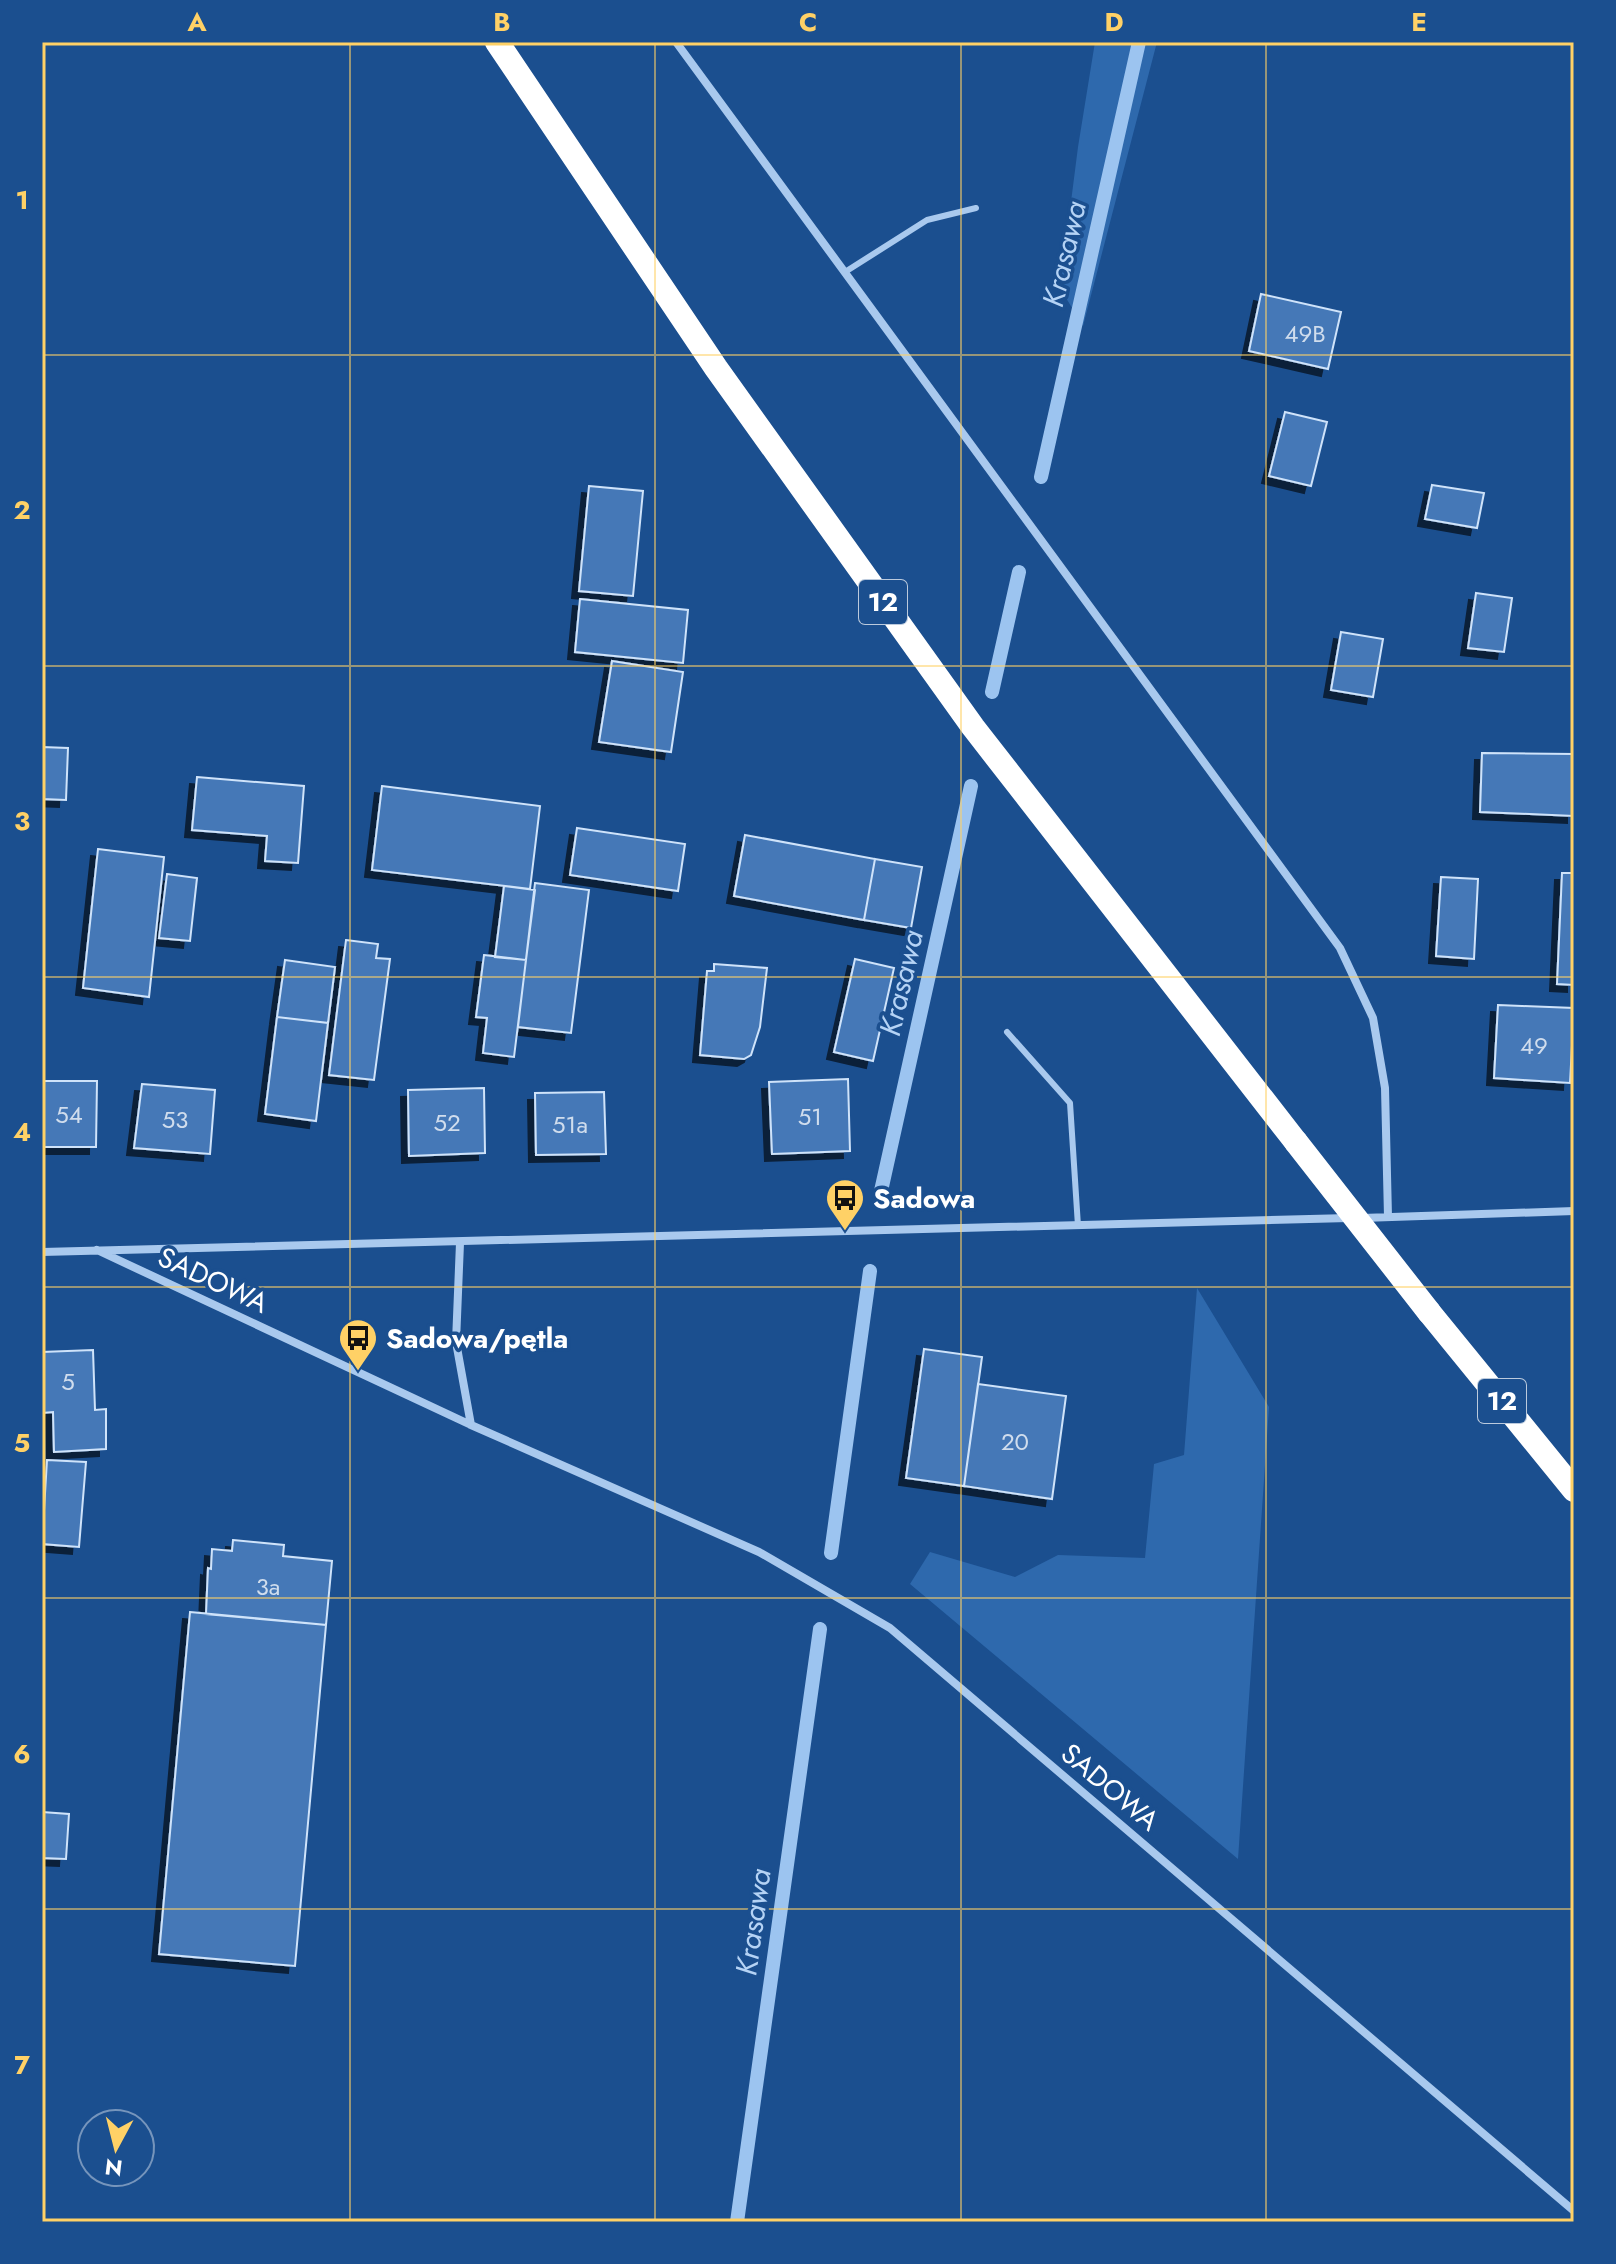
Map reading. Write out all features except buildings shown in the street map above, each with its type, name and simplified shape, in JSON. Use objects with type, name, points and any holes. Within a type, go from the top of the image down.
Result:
[{"type":"highway","name":"12","points":[[497,42],[716,368],[973,727],[1429,1312],[1574,1490]]},
{"type":"street","points":[[676,42],[1340,948],[1373,1018],[1385,1088],[1388,1217]]},
{"type":"street","points":[[97,1250],[460,1243],[1574,1211]]},
{"type":"street","points":[[460,1243],[456,1342],[471,1425]]},
{"type":"street","name":"SADOWA","points":[[42,1252],[97,1250],[471,1425],[759,1552],[890,1628],[1574,2211]]},
{"type":"lane","points":[[845,272],[927,220],[976,208]]},
{"type":"lane","points":[[1007,1032],[1070,1103],[1078,1226]]},
{"type":"shaded area","points":[[1095,42],[1157,42],[1083,326],[1060,288]]},
{"type":"shaded area","points":[[1197,1288],[1269,1407],[1238,1859],[910,1584],[930,1552],[1015,1577],[1058,1555],[1145,1558],[1154,1464],[1184,1455]]},
{"type":"waterway","name":"Krasawa","points":[[1041,477],[1139,42]]},
{"type":"waterway","name":"Krasawa","points":[[992,692],[1019,572]]},
{"type":"waterway","name":"Krasawa","points":[[881,1191],[971,786]]},
{"type":"waterway","name":"Krasawa","points":[[831,1553],[870,1271]]},
{"type":"waterway","name":"Krasawa","points":[[737,2222],[820,1629]]},
{"type":"place","name":"Sadowa","points":[[845,1232]]},
{"type":"place","name":"Sadowa/pętla","points":[[358,1372]]}]
